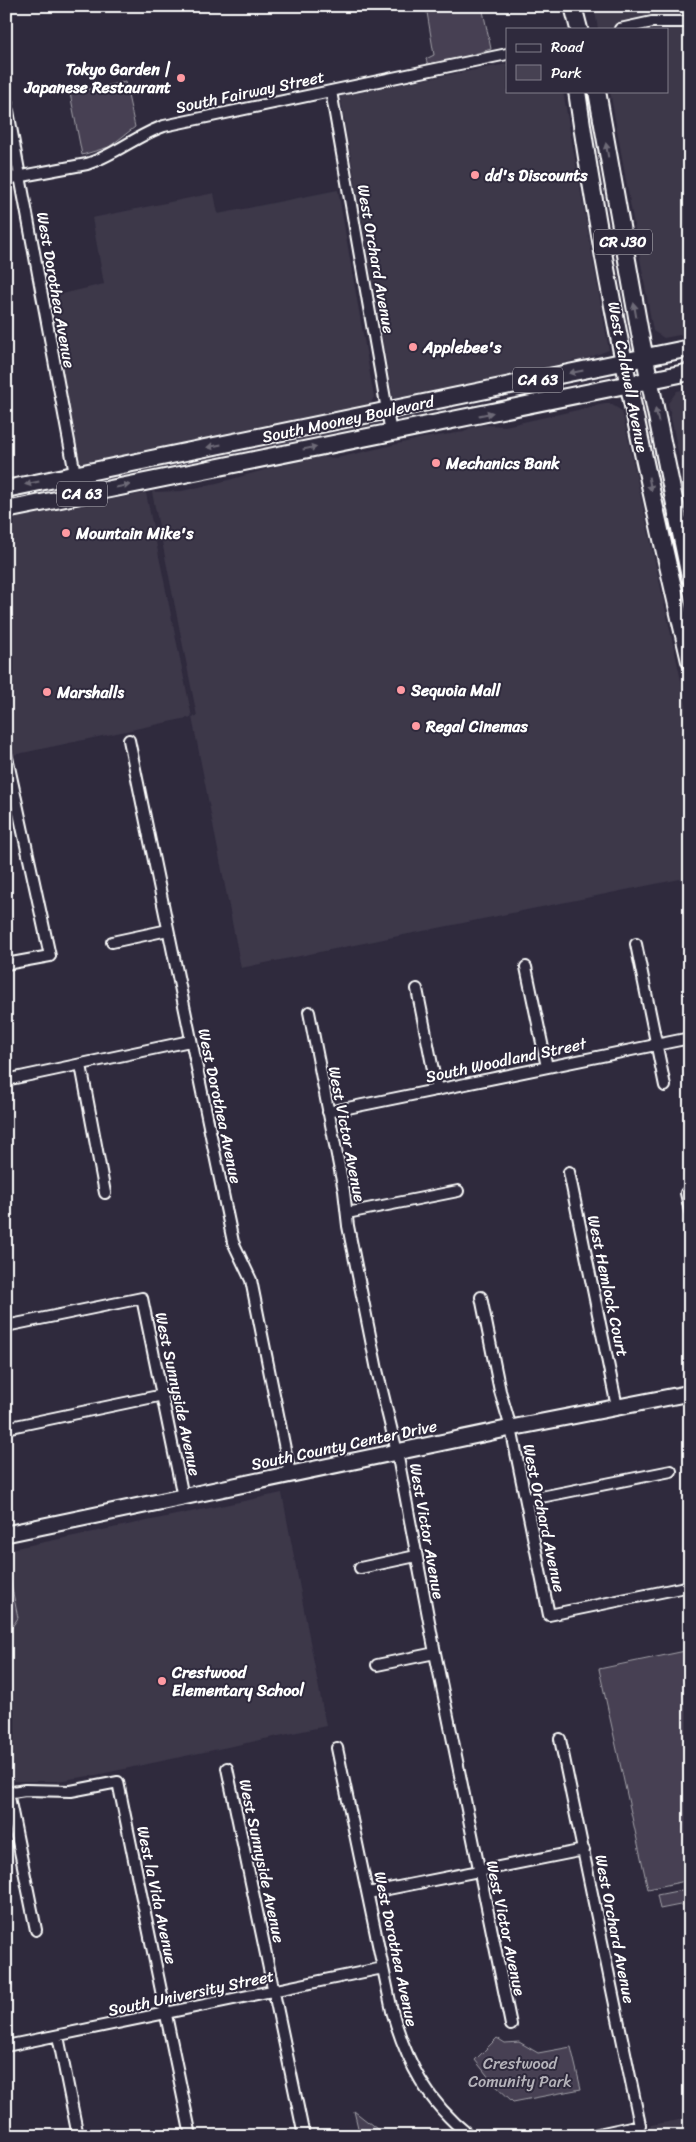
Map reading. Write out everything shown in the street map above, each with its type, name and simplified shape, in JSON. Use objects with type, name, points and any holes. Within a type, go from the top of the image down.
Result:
[{"type":"main road","points":[[564,6],[568,28]]},
{"type":"main road","points":[[573,6],[579,28]]},
{"type":"main road","points":[[582,6],[586,28]]},
{"type":"main road","name":"West Caldwell Avenue","points":[[577,92],[624,362],[658,526],[690,661]]},
{"type":"main road","name":"West Caldwell Avenue","points":[[597,92],[644,358],[690,577]]},
{"type":"main road","name":"South Mooney Boulevard","points":[[6,489],[690,348]]},
{"type":"main road","name":"South Mooney Boulevard","points":[[6,510],[690,372]]},
{"type":"street","points":[[625,28],[652,22],[676,20],[690,22]]},
{"type":"street","name":"South Fairway Street","points":[[6,180],[100,160],[144,134],[164,126],[506,54]]},
{"type":"street","name":"West Orchard Avenue","points":[[331,91],[391,433]]},
{"type":"street","name":"West Dorothea Avenue","points":[[7,105],[75,474]]},
{"type":"street","name":"West Dorothea Avenue","points":[[129,740],[233,1242],[251,1280],[290,1474]]},
{"type":"street","points":[[6,752],[50,956],[6,964]]},
{"type":"street","points":[[112,942],[168,930]]},
{"type":"street","points":[[636,944],[665,1086]]},
{"type":"street","points":[[526,967],[546,1067]]},
{"type":"street","points":[[417,989],[437,1090]]},
{"type":"street","name":"West Victor Avenue","points":[[308,1012],[348,1226],[377,1370],[397,1452],[478,1871],[511,2025]]},
{"type":"street","name":"South Woodland Street","points":[[328,1112],[690,1038]]},
{"type":"street","points":[[6,1080],[190,1041]]},
{"type":"street","points":[[81,1065],[105,1193]]},
{"type":"street","name":"West Hemlock Court","points":[[569,1172],[617,1407]]},
{"type":"street","points":[[347,1214],[458,1191]]},
{"type":"street","points":[[686,1193],[690,1211]]},
{"type":"street","name":"West Orchard Avenue","points":[[481,1297],[500,1391],[511,1428],[549,1615],[690,1586]]},
{"type":"street","name":"West Sunnyside Avenue","points":[[6,1326],[142,1298],[183,1497]]},
{"type":"street","name":"South County Center Drive","points":[[6,1534],[511,1428],[690,1393]]},
{"type":"street","points":[[6,1428],[163,1395]]},
{"type":"street","points":[[526,1500],[671,1471]]},
{"type":"street","points":[[360,1568],[416,1556]]},
{"type":"street","points":[[377,1664],[435,1653]]},
{"type":"street","name":"West Orchard Avenue","points":[[560,1739],[640,2125],[589,2136]]},
{"type":"street","name":"West Dorothea Avenue","points":[[337,1748],[399,2037],[417,2076],[445,2115],[470,2136]]},
{"type":"street","name":"West Sunnyside Avenue","points":[[228,1768],[304,2136]]},
{"type":"street","name":"West la Vida Avenue","points":[[7,1792],[25,1790],[71,1791],[118,1782],[191,2136]]},
{"type":"street","points":[[7,1792],[36,1930]]},
{"type":"street","points":[[368,1893],[584,1850]]},
{"type":"street","name":"South University Street","points":[[6,2046],[383,1968]]},
{"type":"street","points":[[58,2036],[78,2136]]},
{"type":"shaded area","points":[[594,6],[690,6],[690,333],[664,338],[653,331],[610,92],[668,92],[668,28],[598,28]]},
{"type":"shaded area","points":[[506,64],[506,92],[563,92],[609,350],[580,361],[564,363],[562,366],[464,388],[445,388],[393,399],[340,95]]},
{"type":"shaded area","points":[[338,190],[374,397],[370,405],[79,467],[49,297],[104,284],[92,218],[214,193],[218,214]]},
{"type":"shaded area","points":[[690,388],[690,510],[668,403],[677,391]]},
{"type":"shaded area","points":[[609,403],[622,411],[690,721],[690,877],[241,968],[192,717],[197,716],[152,492],[182,491],[320,457],[337,458],[423,438],[464,432],[469,428],[484,425],[505,426]]},
{"type":"shaded area","points":[[146,493],[192,717],[13,755],[6,719],[6,520]]},
{"type":"shaded area","name":"Crestwood Elementary School","points":[[282,1493],[326,1726],[96,1775],[57,1781],[6,1781],[6,1636],[18,1618],[6,1550]]},
{"type":"shaded area","points":[[690,2118],[690,2136],[647,2136],[651,2125]]},
{"type":"green space","points":[[426,6],[482,6],[491,49],[451,61],[428,65],[426,59],[434,55]]},
{"type":"green space","points":[[125,82],[135,127],[109,147],[82,155],[70,93]]},
{"type":"green space","points":[[6,1558],[18,1618],[6,1636]]},
{"type":"green space","points":[[690,1650],[690,1880],[648,1889],[599,1669]]},
{"type":"green space","points":[[687,1889],[690,1903],[660,1909],[657,1895]]},
{"type":"green space","name":"Crestwood Comunity Park","points":[[497,2038],[505,2043],[519,2042],[538,2053],[571,2047],[581,2089],[513,2102],[494,2084],[475,2060]]},
{"type":"green space","points":[[354,2111],[386,2136],[360,2136]]},
{"type":"place","name":"Tokyo Garden | Japanese Restaurant","points":[[181,78]]},
{"type":"place","name":"dd's Discounts","points":[[475,175]]},
{"type":"place","name":"Applebee's","points":[[413,347]]},
{"type":"place","name":"Mechanics Bank","points":[[436,463]]},
{"type":"place","name":"Mountain Mike's","points":[[66,533]]},
{"type":"place","name":"Sequoia Mall","points":[[401,690]]},
{"type":"place","name":"Marshalls","points":[[47,692]]},
{"type":"place","name":"Regal Cinemas","points":[[416,726]]},
{"type":"place","name":"Crestwood Elementary School","points":[[162,1681]]}]
